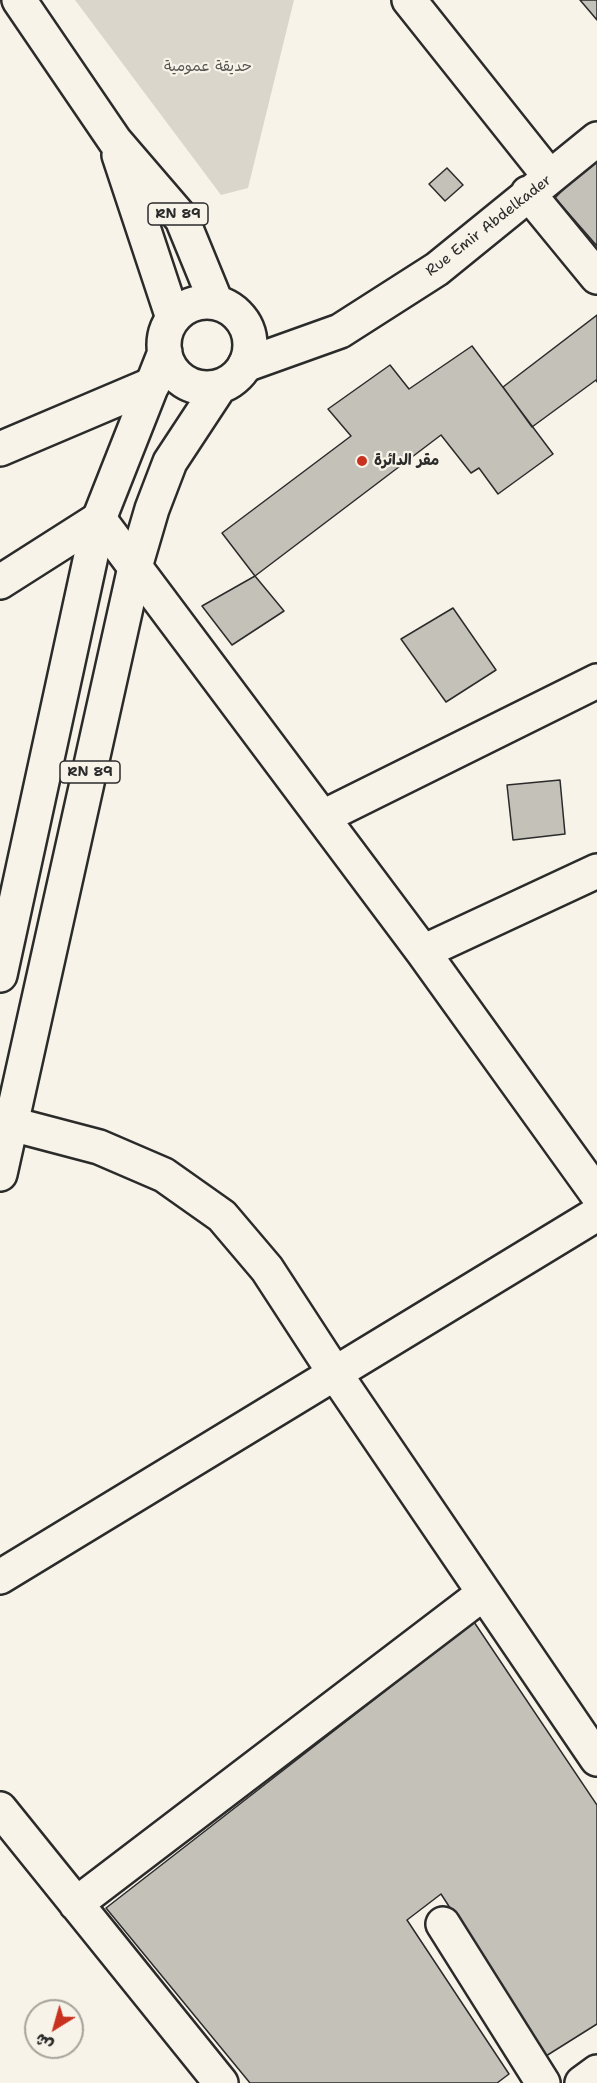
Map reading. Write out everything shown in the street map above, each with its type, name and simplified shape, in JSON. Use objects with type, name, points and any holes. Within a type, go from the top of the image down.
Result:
[{"type":"street","name":"RN 89","points":[[19,0],[115,141],[182,219],[216,302]]},
{"type":"street","points":[[410,0],[539,185],[597,277]]},
{"type":"street","name":"Rue Emir Abdelkader","points":[[245,365],[340,332],[437,269],[597,139]]},
{"type":"street","name":"RN 89","points":[[115,141],[173,318]]},
{"type":"street","points":[[216,302],[231,309],[242,320],[249,334],[250,350],[245,365],[230,381],[220,386],[206,388],[191,385],[179,377],[170,366],[165,352],[167,329],[173,318],[192,304],[216,302]]},
{"type":"street","name":"RN 89","points":[[0,975],[99,519],[165,352]]},
{"type":"street","points":[[0,449],[153,384]]},
{"type":"street","name":"RN 89","points":[[0,1174],[6,1123],[135,567],[152,509],[170,462],[220,386]]},
{"type":"street","points":[[0,582],[99,519],[423,952],[597,1194]]},
{"type":"street","points":[[322,817],[597,681]]},
{"type":"street","points":[[423,952],[597,871]]},
{"type":"street","points":[[6,1123],[99,1148],[164,1174],[222,1216],[267,1269],[334,1372],[596,1755]]},
{"type":"street","points":[[0,1577],[597,1214]]},
{"type":"street","points":[[76,1904],[484,1593]]},
{"type":"street","points":[[0,1809],[221,2083]]},
{"type":"street","points":[[443,1924],[543,2083]]},
{"type":"street","points":[[582,2083],[597,2072]]},
{"type":"green space","name":"حديقة عمومية","points":[[75,0],[294,0],[248,188],[221,195]]},
{"type":"building","points":[[580,0],[597,0],[597,20]]},
{"type":"building","points":[[597,154],[597,246],[555,198]]},
{"type":"building","points":[[447,168],[463,185],[445,201],[429,184]]},
{"type":"building","points":[[597,315],[597,382],[596,380],[532,427],[503,387]]},
{"type":"building","name":"مقر الدائرة","points":[[472,346],[553,454],[498,494],[479,468],[471,473],[441,435],[255,576],[222,533],[351,436],[328,409],[390,365],[409,389]]},
{"type":"building","points":[[255,576],[284,611],[232,645],[202,606]]},
{"type":"building","points":[[453,608],[496,670],[446,702],[401,639]]},
{"type":"building","points":[[560,780],[565,834],[513,840],[507,785]]},
{"type":"building","points":[[474,1622],[597,1805],[597,2024],[546,2056],[441,1894],[407,1920],[509,2074],[497,2083],[250,2083],[106,1908]]},
{"type":"place","name":"مقر الدائرة","points":[[362,461]]}]
